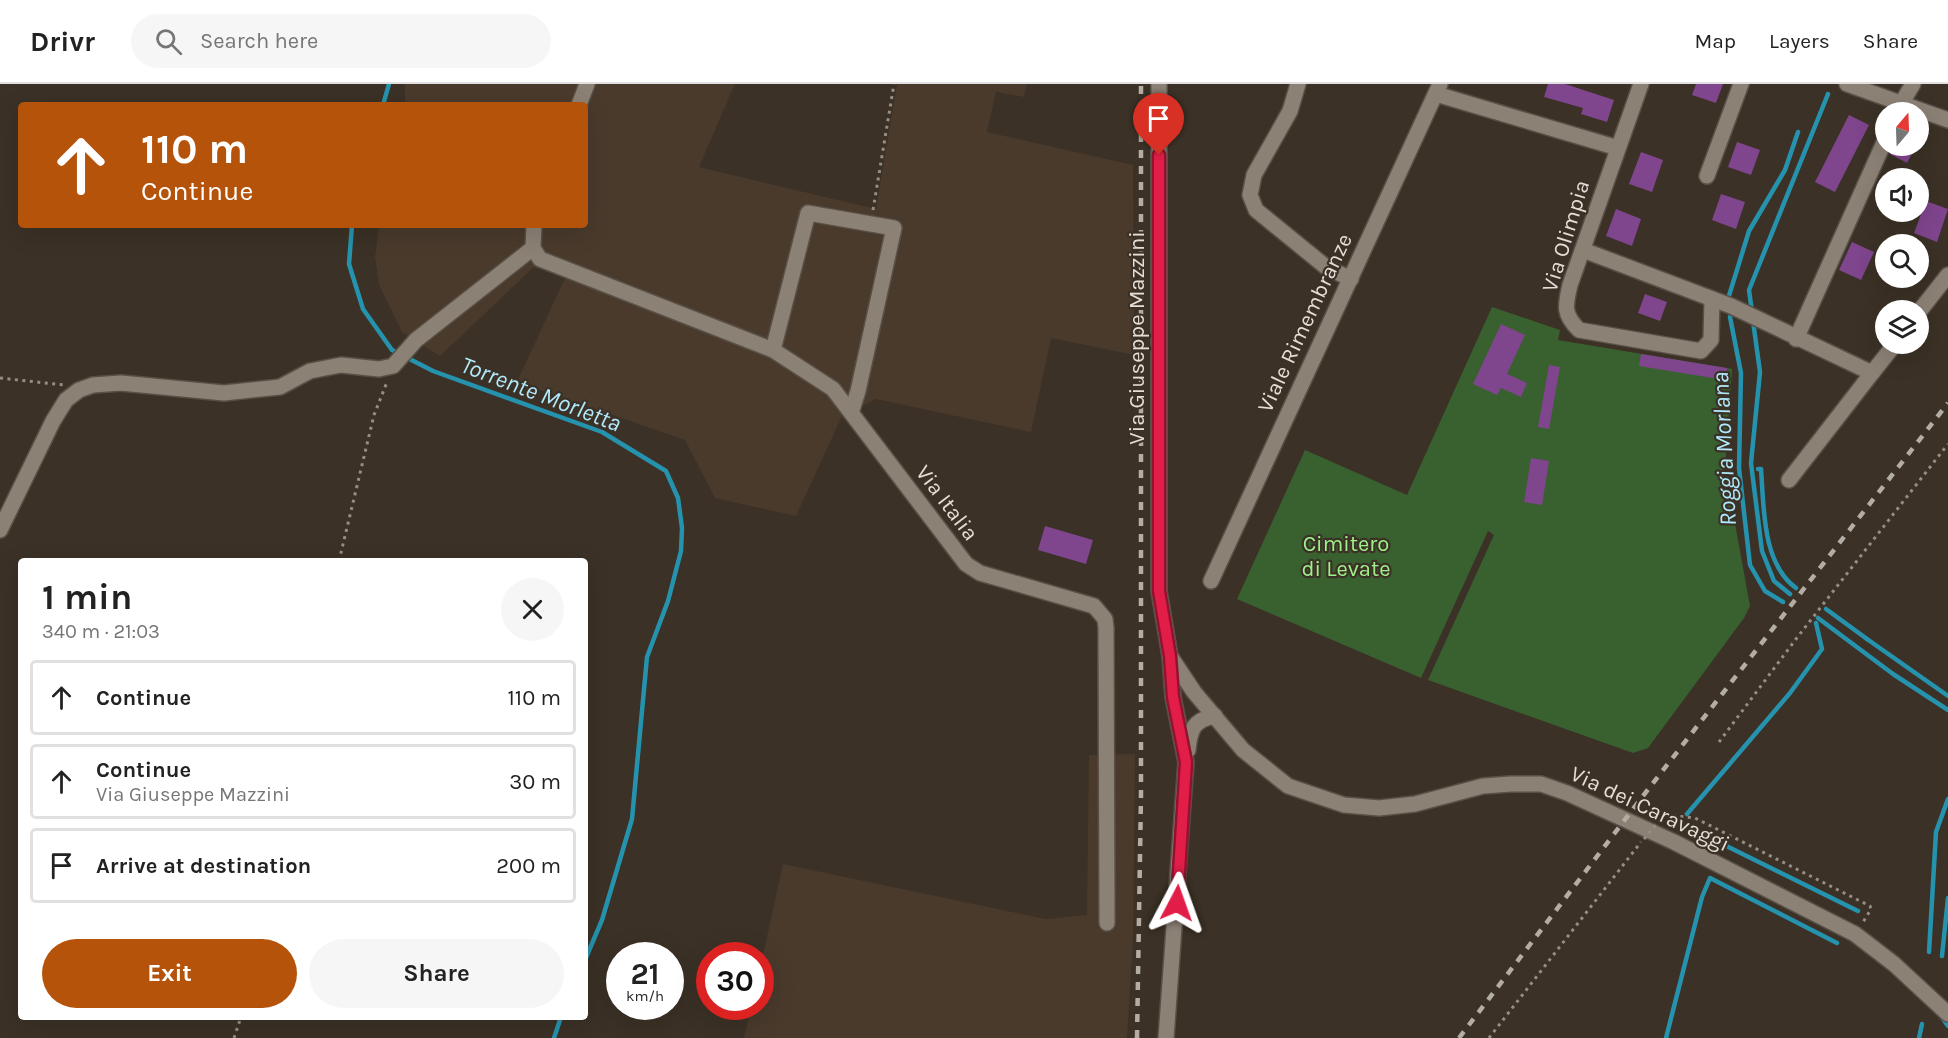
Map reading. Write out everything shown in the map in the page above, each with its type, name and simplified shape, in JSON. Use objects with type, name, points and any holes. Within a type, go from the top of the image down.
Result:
[{"type":"street","points":[[580,102],[587,84]]},
{"type":"street","name":"Via Giuseppe Mazzini","points":[[1159,84],[1159,591],[1170,656],[1177,721],[1186,762]]},
{"type":"street","points":[[1298,84],[1290,111],[1254,175],[1250,195],[1256,210],[1326,267],[1350,279]]},
{"type":"street","name":"Via Olimpia","points":[[1641,84],[1566,303],[1568,319],[1579,330],[1701,351],[1711,340],[1712,299]]},
{"type":"street","points":[[1707,176],[1741,84]]},
{"type":"street","points":[[1847,84],[1885,102]]},
{"type":"street","points":[[1902,102],[1913,84]]},
{"type":"street","points":[[1438,89],[1618,148]]},
{"type":"street","name":"Viale Rimembranze","points":[[1211,581],[1438,89]]},
{"type":"street","points":[[1929,115],[1948,120]]},
{"type":"street","points":[[1796,339],[1878,156]]},
{"type":"street","points":[[773,350],[808,213],[894,228],[852,410]]},
{"type":"street","points":[[0,530],[53,421],[66,400],[79,390],[93,385],[121,383],[224,393],[280,387],[310,371],[341,365],[379,369],[393,366],[416,340],[533,248],[534,228]]},
{"type":"street","name":"Via Italia","points":[[533,248],[540,259],[773,350],[833,390],[852,410],[966,564],[980,573],[1094,606],[1105,619],[1107,923]]},
{"type":"street","points":[[1583,250],[1731,306],[1872,374]]},
{"type":"street","points":[[1928,300],[1948,275]]},
{"type":"street","points":[[1789,480],[1887,354]]},
{"type":"street","name":"Via dei Caravaggi","points":[[1170,656],[1194,692],[1243,750],[1288,786],[1344,805],[1379,808],[1415,804],[1483,786],[1541,784],[1567,793],[1674,842],[1855,934],[1894,964],[1948,1014]]},
{"type":"street","points":[[1177,721],[1181,706],[1194,692]]},
{"type":"street","points":[[1166,1038],[1190,729],[1202,718],[1215,716]]},
{"type":"path","points":[[871,224],[894,84]]},
{"type":"path","points":[[340,558],[374,415],[393,366]]},
{"type":"path","points":[[0,378],[62,384],[79,390]]},
{"type":"path","points":[[1719,742],[1948,444]]},
{"type":"path","points":[[1489,1038],[1665,815],[1695,818],[1827,882],[1870,906],[1871,909],[1862,924],[1869,930]]},
{"type":"path","points":[[234,1038],[240,1020]]},
{"type":"shaded area","points":[[405,84],[735,84],[699,167],[876,209],[897,84],[1027,84],[1024,97],[996,92],[987,132],[1133,165],[1134,355],[1051,338],[1031,432],[876,399],[842,416],[796,516],[715,498],[685,440],[517,382],[565,278],[534,267],[440,356],[402,332],[379,285],[375,257],[379,228],[588,228],[588,102],[405,102]]},
{"type":"shaded area","points":[[1135,754],[1133,940],[1127,1038],[744,1038],[748,1020],[774,1020],[774,942],[766,942],[783,864],[1046,919],[1087,915],[1089,755]]},
{"type":"green space","name":"Cimitero di Levate","points":[[1492,307],[1560,330],[1558,340],[1732,369],[1725,469],[1750,606],[1744,618],[1648,748],[1633,753],[1428,680],[1494,535],[1488,531],[1421,678],[1237,599],[1305,450],[1407,495]]},
{"type":"building","points":[[1548,84],[1565,84],[1614,100],[1607,122],[1581,114],[1583,108],[1544,97]]},
{"type":"building","points":[[1696,84],[1723,84],[1716,103],[1692,95]]},
{"type":"building","points":[[1849,115],[1869,125],[1835,192],[1815,182]]},
{"type":"building","points":[[1737,142],[1760,150],[1751,175],[1728,167]]},
{"type":"building","points":[[1641,152],[1663,160],[1652,192],[1629,184]]},
{"type":"building","points":[[1894,156],[1911,156],[1907,163]]},
{"type":"building","points":[[1721,194],[1745,202],[1736,229],[1712,220]]},
{"type":"building","points":[[1929,202],[1948,209],[1937,242],[1929,239],[1929,234],[1914,233],[1918,222],[1929,222]]},
{"type":"building","points":[[1616,209],[1641,219],[1632,246],[1606,236]]},
{"type":"building","points":[[1852,242],[1874,252],[1861,280],[1839,270]]},
{"type":"building","points":[[1645,294],[1667,302],[1660,321],[1638,313]]},
{"type":"building","points":[[1501,324],[1525,335],[1507,374],[1527,383],[1521,397],[1501,388],[1497,395],[1473,384]]},
{"type":"building","points":[[1641,354],[1727,368],[1725,380],[1639,366]]},
{"type":"building","points":[[1549,365],[1560,367],[1549,429],[1538,427]]},
{"type":"building","points":[[1531,458],[1549,461],[1542,505],[1524,502]]},
{"type":"building","points":[[1045,526],[1093,540],[1086,564],[1038,550]]},
{"type":"waterway","name":"Torrente Morletta","points":[[384,102],[389,84]]},
{"type":"waterway","points":[[1752,312],[1749,290],[1828,94]]},
{"type":"waterway","name":"Roggia Morlana","points":[[1728,299],[1749,231],[1785,170],[1798,132]]},
{"type":"waterway","name":"Torrente Morletta","points":[[352,228],[349,264],[363,309],[392,350],[433,371],[602,432],[666,471],[678,498],[682,528],[681,551],[668,601],[647,657],[632,819],[602,920],[588,953]]},
{"type":"waterway","name":"Roggia Morlana","points":[[1730,317],[1741,373],[1739,468],[1750,565],[1765,591],[1783,602]]},
{"type":"waterway","points":[[1753,321],[1760,372],[1751,463],[1762,551],[1774,581],[1790,594]]},
{"type":"waterway","points":[[1758,469],[1761,469],[1764,517],[1771,550],[1785,577],[1796,588]]},
{"type":"waterway","points":[[1826,609],[1867,639]]},
{"type":"waterway","points":[[1818,618],[1893,674],[1948,710]]},
{"type":"waterway","points":[[1687,814],[1790,693],[1822,649],[1816,623]]},
{"type":"waterway","points":[[1867,639],[1948,696]]},
{"type":"waterway","points":[[1929,952],[1936,832],[1948,799]]},
{"type":"waterway","points":[[1680,823],[1858,911]]},
{"type":"waterway","points":[[1666,1038],[1702,897],[1710,878],[1837,943]]},
{"type":"waterway","points":[[1942,956],[1948,898]]},
{"type":"waterway","points":[[1941,1016],[1948,1026]]},
{"type":"waterway","name":"Torrente Morletta","points":[[554,1038],[560,1020]]},
{"type":"waterway","points":[[1919,1038],[1922,1024]]},
{"type":"railway","points":[[1137,1038],[1141,796],[1141,84]]},
{"type":"railway","points":[[1459,1038],[1636,805],[1948,403]]},
{"type":"route","points":[[1159,155],[1159,591],[1170,656],[1173,697],[1186,762],[1177,903]]}]
